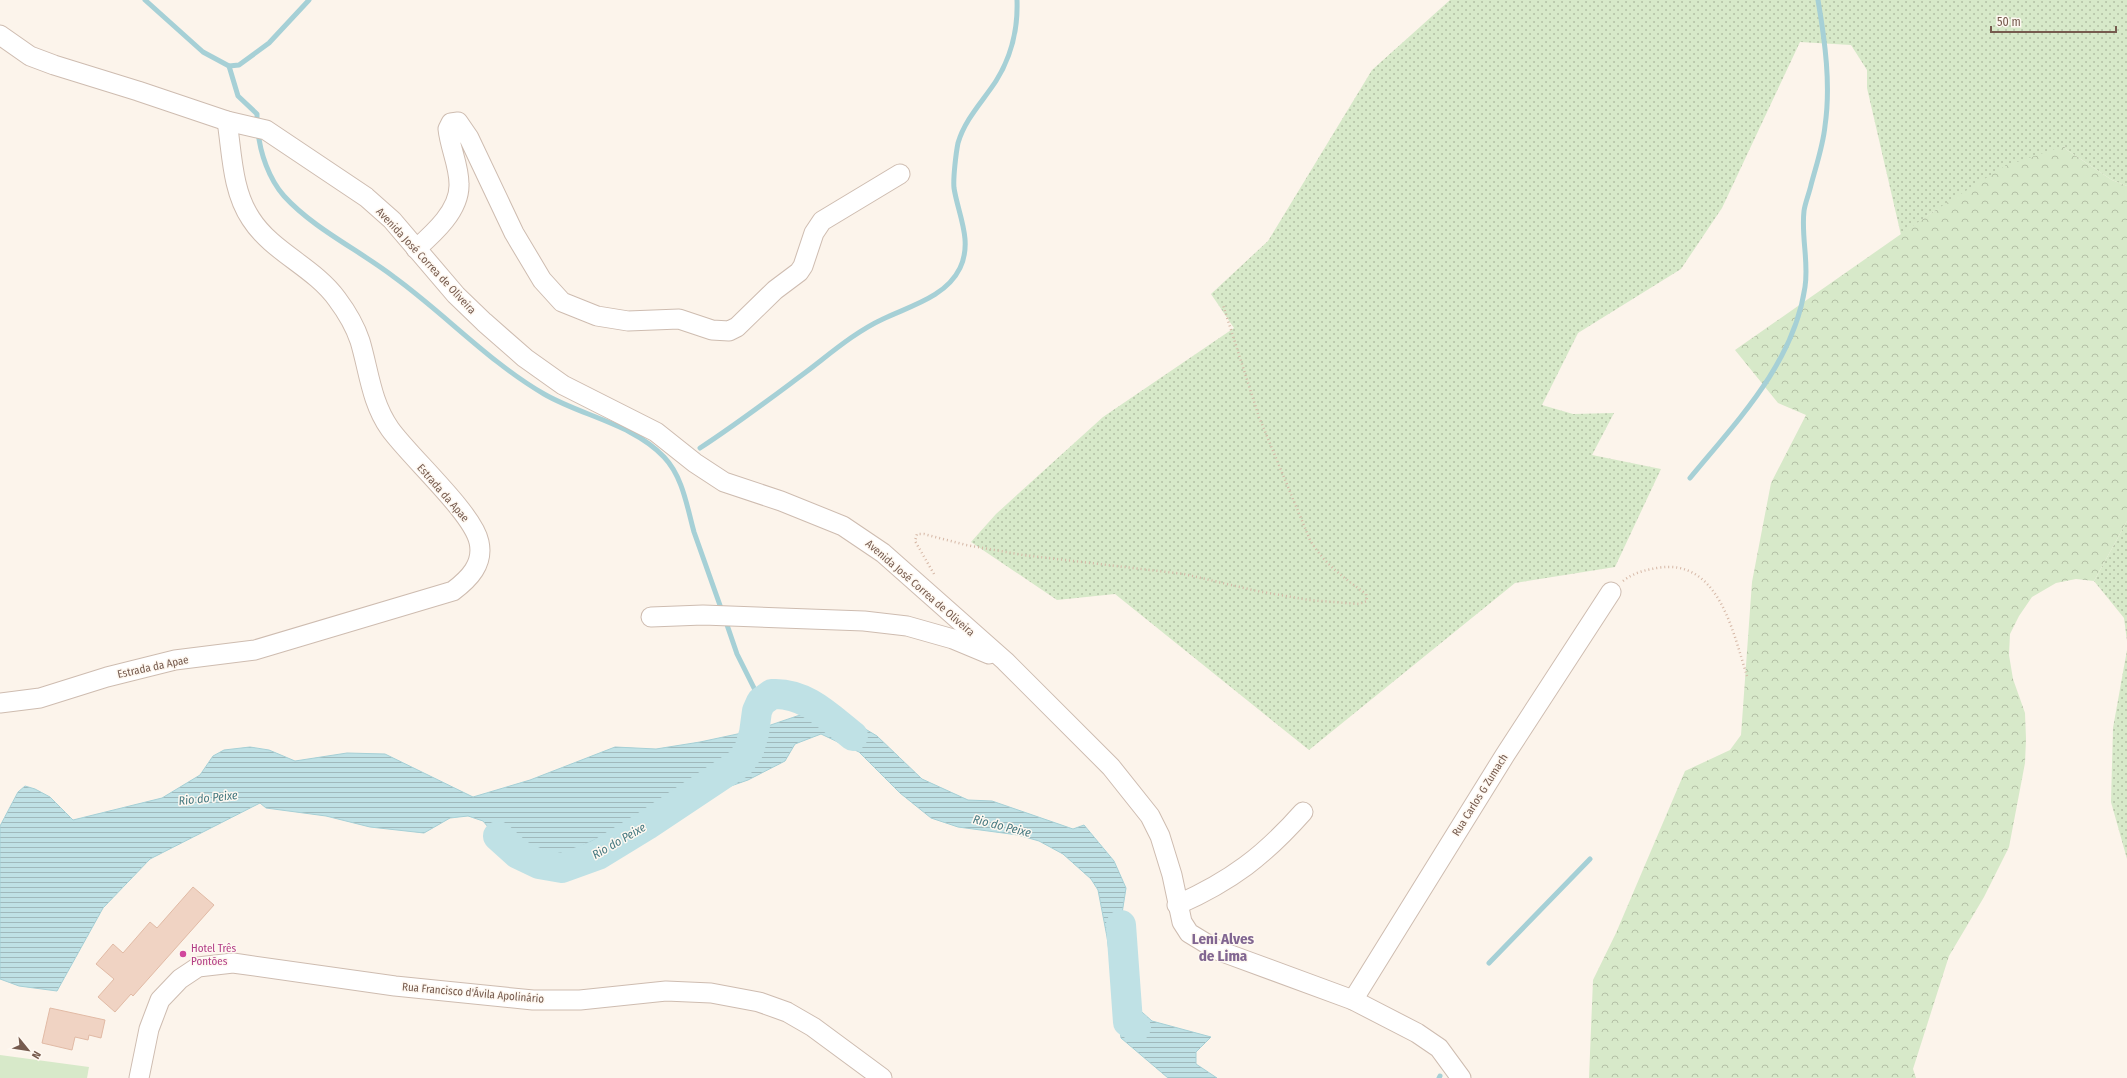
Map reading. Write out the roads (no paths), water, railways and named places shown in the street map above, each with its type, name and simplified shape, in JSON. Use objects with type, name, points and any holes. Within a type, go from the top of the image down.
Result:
[{"type":"street","name":"Avenida José Correa de Oliveira","points":[[0,35],[30,56],[54,65],[227,120],[266,130],[366,197],[392,220],[456,295],[484,322],[525,358],[563,385],[656,432],[695,463],[724,482],[781,501],[843,526],[883,553],[936,602],[1005,661],[1111,768],[1150,816],[1168,857],[1177,905],[1182,922],[1189,933],[1204,944],[1217,950],[1353,1000],[1417,1033],[1438,1048],[1461,1078]]},
{"type":"street","name":"Estrada da Apae","points":[[0,703],[40,698],[107,677],[175,660],[255,650],[284,642],[453,591],[472,574],[479,561],[481,550],[474,528],[448,495],[408,453],[380,412],[370,387],[359,340],[350,319],[336,298],[321,281],[263,235],[251,220],[242,204],[237,184],[227,120]]},
{"type":"street","points":[[416,249],[447,217],[456,200],[460,185],[448,129],[451,123],[458,122],[469,138],[495,194],[530,260],[542,280],[562,302],[576,309],[610,319],[628,321],[679,319],[712,330],[729,331],[737,327],[775,290],[799,272],[804,266],[814,232],[822,221],[900,174]]},
{"type":"street","name":"Rua Carlos G Zumach","points":[[1353,1000],[1505,755],[1611,592]]},
{"type":"street","points":[[651,617],[712,615],[864,621],[907,626],[953,639],[1005,661]]},
{"type":"street","points":[[1177,905],[1210,890],[1240,871],[1266,851],[1303,812]]},
{"type":"street","name":"Rua Francisco d'Ávila Apolinário","points":[[139,1078],[149,1029],[160,1000],[180,979],[198,967],[233,963],[395,986],[533,1000],[580,1000],[666,991],[718,994],[759,1002],[787,1012],[813,1027],[882,1078]]},
{"type":"water","points":[[832,709],[877,736],[922,779],[968,800],[992,801],[1073,829],[1084,825],[1114,861],[1126,888],[1121,920],[1131,946],[1122,973],[1123,987],[1134,1005],[1152,1021],[1211,1037],[1196,1052],[1196,1064],[1217,1078],[1168,1078],[1121,1038],[1107,937],[1098,890],[1091,879],[1063,854],[1039,841],[1018,835],[958,827],[931,818],[900,793],[859,752],[821,734],[795,744],[785,761],[748,780],[645,816],[556,858],[525,861],[510,853],[483,821],[468,816],[450,818],[424,833],[370,827],[326,816],[266,808],[260,803],[150,859],[103,908],[57,991],[19,986],[0,979],[0,826],[18,792],[25,786],[35,789],[50,797],[73,820],[162,798],[200,775],[213,756],[224,750],[250,747],[269,750],[295,761],[347,753],[385,754],[473,797],[530,780],[615,747],[656,749],[700,742],[756,730],[797,716]]},
{"type":"waterway","points":[[145,0],[203,52],[229,66],[239,65],[269,43],[309,0]]},
{"type":"waterway","points":[[700,448],[754,411],[853,336],[883,319],[926,300],[946,286],[954,278],[964,258],[965,248],[965,238],[954,188],[958,143],[965,126],[996,81],[1006,62],[1015,32],[1017,0]]},
{"type":"waterway","points":[[1690,478],[1744,413],[1761,390],[1789,341],[1799,315],[1806,278],[1803,230],[1804,211],[1821,148],[1827,110],[1826,63],[1818,0]]},
{"type":"waterway","points":[[229,66],[238,96],[257,114],[257,123]]},
{"type":"waterway","points":[[258,131],[263,157],[274,182],[284,196],[309,219],[413,291],[486,353],[524,381],[559,402],[607,421],[638,436],[664,457],[676,474],[684,493],[694,532],[722,611]]},
{"type":"waterway","points":[[725,619],[737,654],[761,702]]},
{"type":"waterway","name":"Rio do Peixe","points":[[498,836],[518,854],[539,864],[562,868],[598,855],[647,825],[740,763],[749,750],[754,733],[757,711],[761,702],[772,694],[784,694],[806,701],[826,714],[853,736]]},
{"type":"waterway","points":[[1489,963],[1590,859]]},
{"type":"waterway","name":"Rio do Peixe","points":[[1121,925],[1128,1022],[1136,1027]]},
{"type":"place","name":"Hotel Três Pontões","points":[[183,954]]},
{"type":"district","name":"Leni Alves de Lima","points":[[1223,948]]}]
